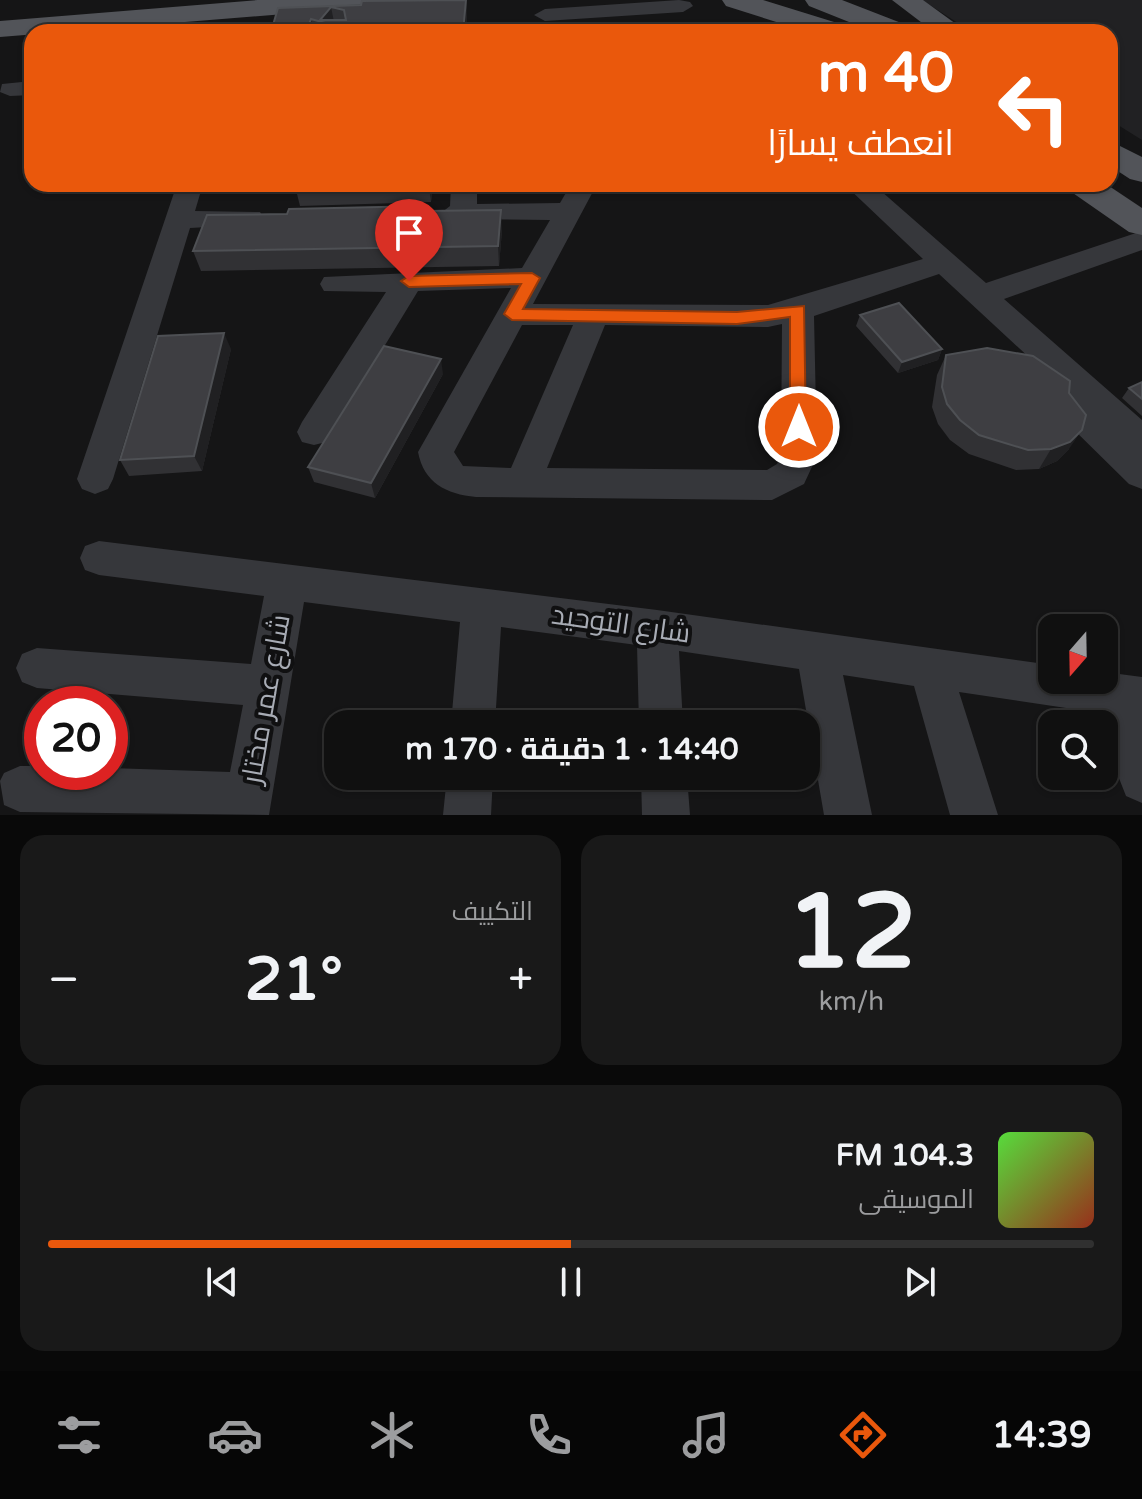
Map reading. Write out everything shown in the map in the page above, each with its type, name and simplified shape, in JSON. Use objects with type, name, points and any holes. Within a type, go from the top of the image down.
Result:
[{"type":"main road","points":[[0,10],[130,0]]},
{"type":"main road","points":[[62,24],[358,0]]},
{"type":"main road","points":[[735,0],[866,24]]},
{"type":"main road","points":[[863,0],[892,24]]},
{"type":"main road","points":[[886,0],[922,24]]},
{"type":"main road","points":[[905,0],[941,24]]},
{"type":"main road","points":[[0,29],[24,27]]},
{"type":"main road","points":[[1118,140],[1142,156]]},
{"type":"main road","points":[[1118,156],[1142,172]]},
{"type":"main road","points":[[1118,178],[1142,194]]},
{"type":"main road","points":[[1094,192],[1142,224]]},
{"type":"street","points":[[545,15],[679,19]]},
{"type":"street","points":[[95,479],[188,192]]},
{"type":"street","points":[[463,213],[464,192]]},
{"type":"street","points":[[866,192],[1142,440]]},
{"type":"street","points":[[432,214],[463,213],[577,197]]},
{"type":"street","points":[[577,197],[436,452],[437,464],[446,475],[460,481],[772,485],[791,474],[799,456],[798,310]]},
{"type":"street","points":[[179,220],[274,218]]},
{"type":"street","points":[[983,295],[1142,240]]},
{"type":"street","points":[[512,314],[737,318],[798,310],[946,262]]},
{"type":"street","points":[[335,284],[532,278]]},
{"type":"street","points":[[314,432],[409,281]]},
{"type":"street","points":[[523,482],[593,316]]},
{"type":"street","points":[[1056,361],[1050,371],[1052,384],[1142,474]]},
{"type":"street","name":"شارع التوحيد","points":[[99,558],[657,629],[1125,695]]},
{"type":"street","name":"شارع عمر مختار","points":[[247,806],[287,583]]},
{"type":"street","points":[[474,710],[482,606]]},
{"type":"street","points":[[657,629],[660,710]]},
{"type":"street","points":[[817,651],[848,815]]},
{"type":"street","points":[[930,667],[974,815]]},
{"type":"street","points":[[37,668],[268,686]]},
{"type":"street","points":[[1125,695],[1142,780]]},
{"type":"street","points":[[20,789],[247,806]]},
{"type":"street","points":[[467,815],[469,790]]},
{"type":"street","points":[[665,790],[666,815]]},
{"type":"shaded area","points":[[922,0],[1142,0],[1142,140],[1118,125],[1118,24],[960,24]]},
{"type":"building","points":[[466,0],[464,24],[329,24],[311,19],[309,24],[273,24],[278,8],[361,5],[362,1]],"holes":[[[331,7],[344,10],[346,20],[320,20]]]},
{"type":"building","points":[[426,206],[426,211],[501,210],[498,246],[193,251],[207,215],[287,214],[289,209]]},
{"type":"building","points":[[899,303],[942,349],[902,362],[860,315]]},
{"type":"building","points":[[224,333],[194,456],[120,460],[158,336]]},
{"type":"building","points":[[384,346],[441,359],[371,483],[308,467]]},
{"type":"building","points":[[987,348],[1033,356],[1070,381],[1069,393],[1086,415],[1082,430],[1070,442],[1051,449],[1028,450],[979,435],[960,420],[947,404],[942,387],[946,355]]},
{"type":"building","points":[[1142,382],[1142,399],[1129,388]]},
{"type":"route","points":[[409,281],[532,278],[512,314],[737,318],[798,310],[799,427]]}]
